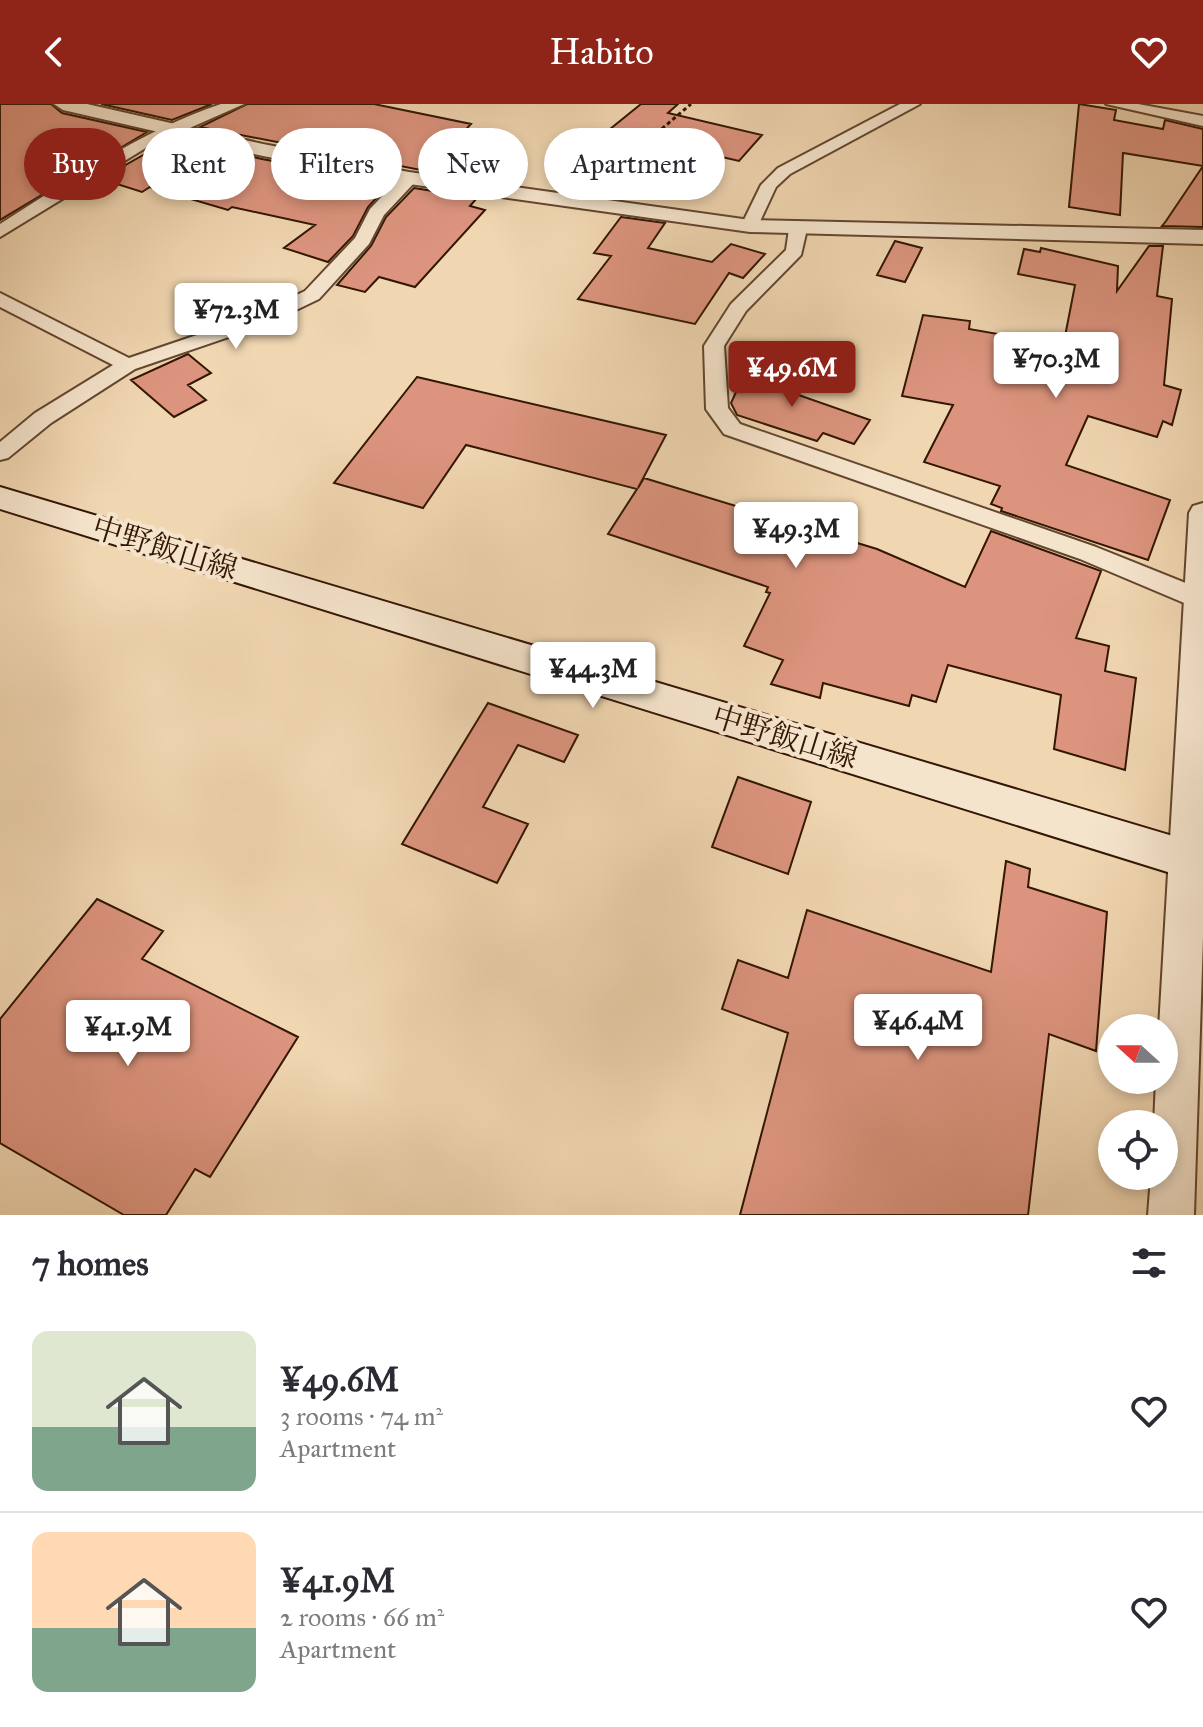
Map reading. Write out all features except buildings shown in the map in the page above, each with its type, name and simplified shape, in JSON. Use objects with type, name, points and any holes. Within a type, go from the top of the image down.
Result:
[{"type":"main road","name":"中野飯山線","points":[[0,498],[1195,861]]},
{"type":"street","points":[[63,104],[176,128],[236,104]]},
{"type":"street","points":[[750,226],[769,185],[784,171],[912,104]]},
{"type":"street","points":[[1114,104],[1203,121]]},
{"type":"street","points":[[0,232],[77,183],[142,147]]},
{"type":"street","points":[[255,148],[409,178],[750,226],[1203,237]]},
{"type":"street","points":[[0,453],[43,418],[128,365],[260,320],[312,295],[363,240],[376,213],[409,178]]},
{"type":"street","points":[[798,229],[795,251],[732,315],[714,346],[717,409],[732,429],[1088,553],[1198,598]]},
{"type":"street","points":[[0,299],[128,365]]},
{"type":"street","points":[[1171,1215],[1195,861],[1198,598],[1203,513]]},
{"type":"path","points":[[596,206],[638,149],[691,104]]}]
